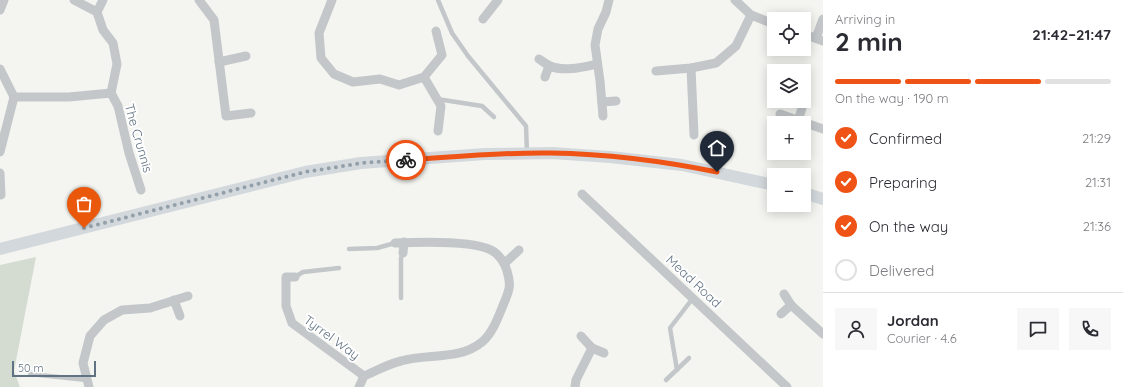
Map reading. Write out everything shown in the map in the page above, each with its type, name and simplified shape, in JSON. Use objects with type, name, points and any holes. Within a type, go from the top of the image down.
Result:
[{"type":"main road","points":[[0,249],[305,172],[362,163],[485,154],[552,153],[610,157],[682,165],[767,183]]},
{"type":"main road","points":[[811,195],[823,199]]},
{"type":"main road","points":[[0,240],[84,228]]},
{"type":"street","points":[[0,10],[4,0]]},
{"type":"street","points":[[74,0],[97,12],[103,0]]},
{"type":"street","points":[[199,0],[214,20],[226,116],[251,113]]},
{"type":"street","points":[[483,19],[498,0]]},
{"type":"street","points":[[603,116],[595,45],[596,36],[606,12],[609,0]]},
{"type":"street","points":[[735,0],[751,16],[767,22]]},
{"type":"street","points":[[328,1],[319,33],[321,58],[334,74],[353,82],[380,79],[399,85],[424,77],[442,56],[436,31]]},
{"type":"street","name":"The Crunnis","points":[[97,12],[103,30],[112,43],[117,64],[111,93],[118,106],[129,153],[141,190]]},
{"type":"street","points":[[656,70],[691,68],[716,63],[736,46],[751,16]]},
{"type":"street","points":[[820,40],[823,19]]},
{"type":"street","points":[[219,62],[246,56]]},
{"type":"street","points":[[539,59],[550,66],[559,68],[573,68],[597,64]]},
{"type":"street","points":[[545,77],[550,66]]},
{"type":"street","points":[[691,68],[694,135]]},
{"type":"street","points":[[0,69],[14,97],[0,152]]},
{"type":"street","points":[[424,77],[441,106],[438,131]]},
{"type":"street","name":"The Crunnis","points":[[14,97],[69,97],[111,93]]},
{"type":"street","points":[[602,102],[616,101]]},
{"type":"street","points":[[800,116],[802,108]]},
{"type":"street","points":[[780,114],[785,116]]},
{"type":"street","points":[[811,125],[823,129]]},
{"type":"street","points":[[0,173],[1,195]]},
{"type":"street","name":"Mead Road","points":[[582,194],[787,387]]},
{"type":"street","points":[[359,387],[364,376],[400,361],[458,354],[483,342],[492,329],[509,292],[510,283],[505,263],[492,250],[470,244],[400,242],[403,253]]},
{"type":"street","points":[[505,263],[519,250]]},
{"type":"street","name":"Tyrrel Way","points":[[295,277],[286,277],[286,306],[292,324],[364,376]]},
{"type":"street","points":[[784,294],[791,305],[823,334]]},
{"type":"street","points":[[88,383],[83,363],[90,336],[104,320],[122,310],[150,308],[188,296]]},
{"type":"street","points":[[174,300],[180,316]]},
{"type":"street","points":[[781,314],[791,305]]},
{"type":"street","points":[[581,336],[592,348],[604,353]]},
{"type":"street","points":[[575,387],[576,380],[592,348]]},
{"type":"lane","points":[[438,0],[452,33],[468,56],[526,126],[526,153]]},
{"type":"lane","points":[[437,100],[482,106],[494,117]]},
{"type":"lane","points":[[349,249],[377,248],[400,242]]},
{"type":"lane","points":[[401,298],[401,258],[403,253]]},
{"type":"lane","points":[[295,277],[303,272],[339,268]]},
{"type":"lane","points":[[677,370],[670,328],[693,298]]},
{"type":"lane","points":[[666,380],[689,358]]},
{"type":"lane","points":[[30,374],[88,383]]},
{"type":"shaded area","points":[[36,257],[14,371],[20,387],[0,387],[0,265]]},
{"type":"way so far","points":[[84,228],[305,172],[362,163],[406,160]]},
{"type":"route","points":[[406,160],[485,154],[552,153],[610,157],[682,165],[717,172]]}]
